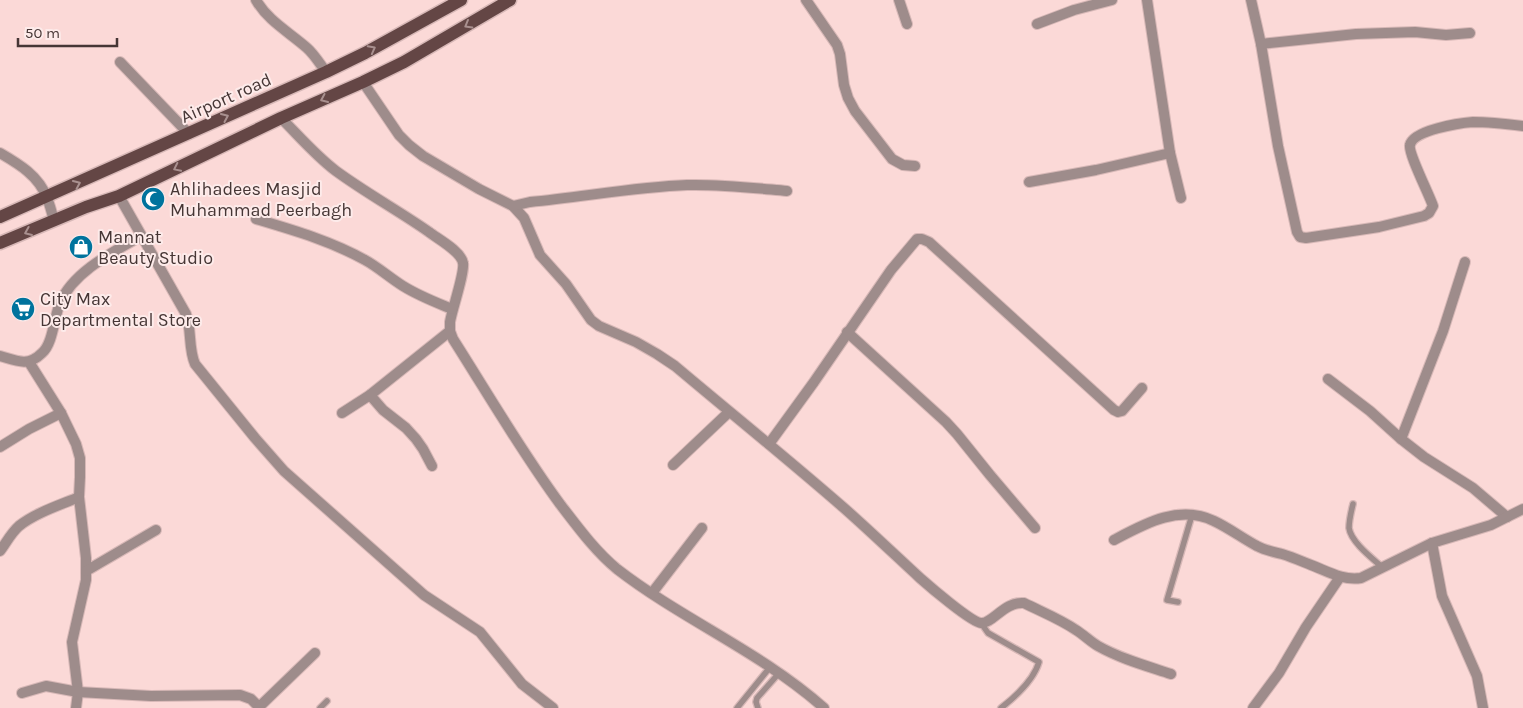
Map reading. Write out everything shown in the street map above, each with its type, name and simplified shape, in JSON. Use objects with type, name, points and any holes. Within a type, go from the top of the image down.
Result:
[{"type":"main road","points":[[0,243],[86,207],[119,196],[281,118],[363,82],[404,62],[510,0]]},
{"type":"main road","name":"Airport road","points":[[0,217],[326,72],[453,2]]},
{"type":"street","points":[[256,0],[260,8],[274,22],[308,48],[326,72]]},
{"type":"street","points":[[806,0],[840,54],[844,85],[855,111],[892,159],[902,165],[916,166]]},
{"type":"street","points":[[899,0],[907,24]]},
{"type":"street","points":[[1037,24],[1074,10],[1112,0]]},
{"type":"street","points":[[1147,0],[1170,153],[1181,198]]},
{"type":"street","points":[[1251,0],[1261,44],[1278,146],[1297,232],[1300,237],[1306,238],[1379,227],[1424,216],[1429,213],[1433,206],[1411,155],[1410,146],[1416,137],[1451,125],[1472,122],[1523,126]]},
{"type":"street","points":[[1261,44],[1356,34],[1415,32],[1446,35],[1470,34]]},
{"type":"street","points":[[120,62],[189,134]]},
{"type":"street","points":[[363,82],[399,135],[409,145],[423,156],[479,189],[513,206],[524,218],[540,255],[566,284],[591,320],[599,326],[636,342],[675,366],[844,509],[939,595],[981,623],[986,622],[1013,604],[1024,603],[1062,621],[1097,645],[1115,654],[1171,674]]},
{"type":"street","points":[[281,118],[318,156],[337,172],[404,215],[459,255],[463,262],[450,322],[450,331],[453,339],[543,480],[572,520],[602,555],[616,568],[677,610],[775,669],[824,708]]},
{"type":"street","points":[[0,153],[22,166],[36,180],[47,197],[54,221]]},
{"type":"street","points":[[1029,182],[1170,153]]},
{"type":"street","points":[[513,206],[530,202],[687,185],[787,191]]},
{"type":"street","points":[[119,196],[186,314],[190,330],[190,350],[195,364],[255,438],[284,471],[424,595],[480,632],[522,684],[553,708]]},
{"type":"street","points":[[256,219],[300,232],[347,251],[366,260],[416,294],[452,309]]},
{"type":"street","points":[[0,356],[21,362],[29,362],[42,354],[46,350],[61,300],[81,275],[98,261],[141,236]]},
{"type":"street","points":[[769,444],[891,270],[916,239],[929,242],[1114,410],[1122,411],[1142,388]]},
{"type":"street","points":[[1401,439],[1443,331],[1465,262]]},
{"type":"street","points":[[342,413],[370,395],[450,331]]},
{"type":"street","points":[[848,332],[946,422],[1036,528]]},
{"type":"street","points":[[29,362],[61,413],[76,444],[80,458],[79,496],[84,531],[86,580],[72,642],[78,692],[76,708]]},
{"type":"street","points":[[1328,379],[1370,411],[1424,457],[1473,488],[1507,517]]},
{"type":"street","points":[[370,395],[383,410],[406,428],[424,449],[432,466]]},
{"type":"street","points":[[673,466],[729,412]]},
{"type":"street","points":[[0,447],[29,429],[61,413]]},
{"type":"street","points":[[0,551],[19,526],[79,496]]},
{"type":"street","points":[[1114,540],[1162,517],[1192,514],[1212,520],[1259,547],[1291,557],[1340,577],[1353,579],[1361,578],[1432,543],[1491,525],[1523,509]]},
{"type":"street","points":[[652,593],[702,528]]},
{"type":"street","points":[[86,571],[156,530]]},
{"type":"street","points":[[1432,543],[1442,596],[1478,676],[1483,708]]},
{"type":"street","points":[[1253,708],[1279,673],[1306,627],[1340,577]]},
{"type":"street","points":[[22,693],[46,686],[78,692],[151,696],[240,696],[251,700],[260,708],[315,653]]},
{"type":"lane","points":[[1353,504],[1349,523],[1350,534],[1382,567]]},
{"type":"lane","points":[[1178,602],[1167,600],[1192,514]]},
{"type":"lane","points":[[981,623],[988,633],[1039,662],[1026,685],[1001,708]]},
{"type":"lane","points":[[737,708],[775,669]]},
{"type":"lane","points":[[758,708],[756,702],[775,669]]},
{"type":"lane","points":[[320,708],[327,701]]},
{"type":"place","name":"Ahlihadees Masjid Muhammad Peerbagh","points":[[153,199]]},
{"type":"place","name":"Mannat Beauty Studio","points":[[81,247]]},
{"type":"place","name":"City Max Departmental Store","points":[[23,309]]}]
